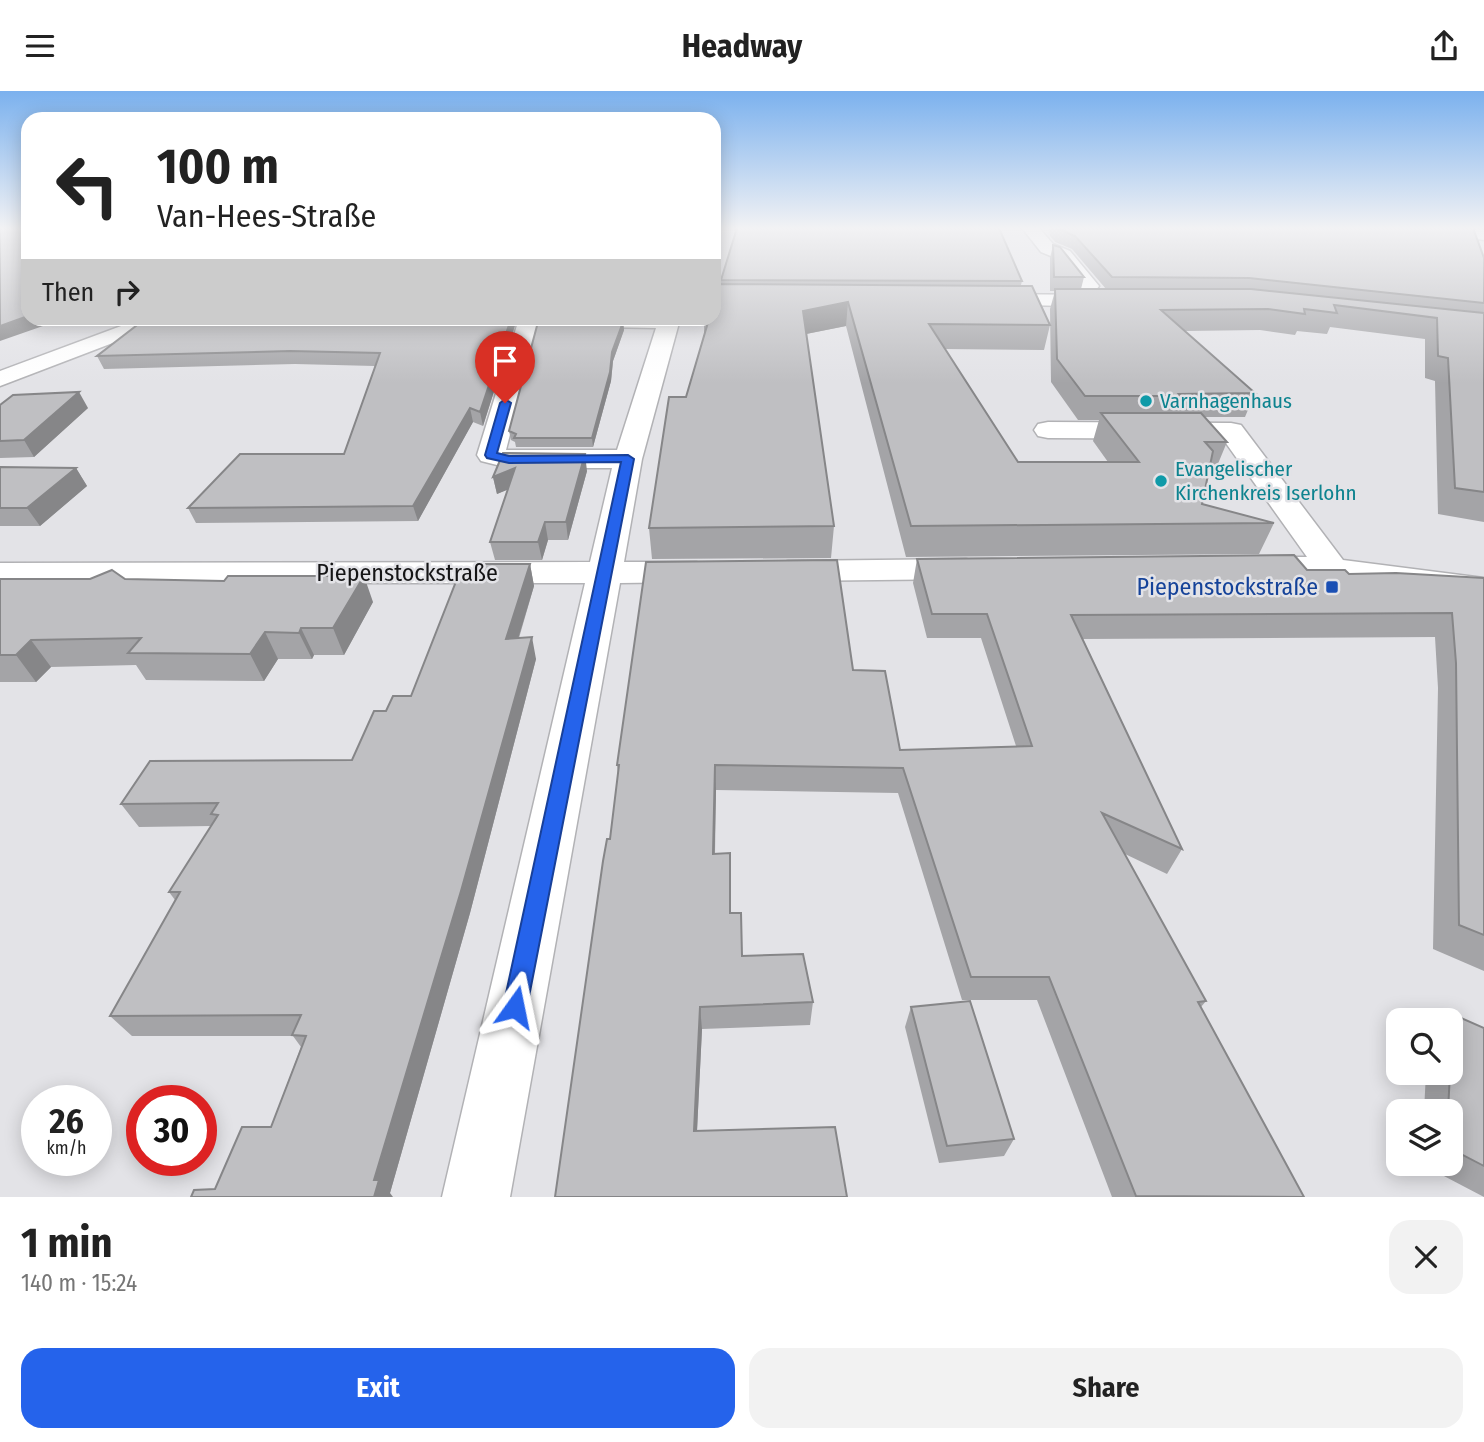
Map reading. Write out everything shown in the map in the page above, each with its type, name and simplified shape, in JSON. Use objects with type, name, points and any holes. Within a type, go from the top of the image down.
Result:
[{"type":"street","points":[[1084,280],[1102,301]]},
{"type":"street","points":[[963,300],[1127,301]]},
{"type":"street","points":[[0,379],[140,326]]},
{"type":"street","points":[[526,326],[491,455],[509,460],[628,459]]},
{"type":"street","points":[[476,1197],[628,459],[667,326]]},
{"type":"street","points":[[1048,430],[1231,431],[1331,567]]},
{"type":"street","points":[[1217,567],[1331,567],[1415,576],[1484,589]]},
{"type":"street","name":"Piepenstockstraße","points":[[0,573],[606,573],[995,569]]},
{"type":"building","points":[[0,280],[21,280],[21,318],[0,326]]},
{"type":"building","points":[[721,280],[1021,280],[1022,281]]},
{"type":"building","points":[[1264,280],[1484,280],[1484,303]]},
{"type":"building","points":[[721,284],[1032,286],[1050,325],[929,324],[1018,462],[1139,462],[1101,413],[1201,413],[1227,442],[1205,442],[1213,451],[1202,504],[1274,523],[911,526],[848,302],[803,311],[834,526],[649,528],[669,397],[686,397],[707,326],[721,326]]},
{"type":"building","points":[[1055,289],[1251,289],[1484,313],[1484,492],[1455,488],[1448,358],[1438,356],[1437,318],[1334,305],[1337,313],[1304,309],[1305,314],[1268,309],[1161,310],[1255,393],[1085,396],[1057,359]]},
{"type":"building","points":[[136,326],[509,326],[480,412],[470,408],[413,506],[188,508],[240,454],[344,454],[380,353],[290,351],[97,356]]},
{"type":"building","points":[[537,326],[622,326],[612,352],[610,372],[592,438],[514,438],[516,434],[509,431]]},
{"type":"building","points":[[79,392],[24,440],[0,441],[0,405],[13,395]]},
{"type":"building","points":[[503,453],[585,454],[566,522],[545,522],[538,542],[490,542],[515,468],[493,477]]},
{"type":"building","points":[[0,467],[76,468],[27,508],[0,508]]},
{"type":"building","points":[[1294,555],[1307,570],[1484,578],[1484,935],[1459,925],[1456,663],[1452,613],[1071,615],[1182,849],[1102,813],[1206,1001],[1198,1002],[1304,1197],[1136,1196],[1049,977],[971,977],[903,768],[715,765],[713,854],[730,853],[730,913],[741,913],[742,956],[803,954],[813,1002],[700,1007],[694,1131],[835,1127],[847,1197],[555,1197],[603,861],[607,839],[610,839],[617,765],[646,562],[837,560],[853,670],[885,671],[900,750],[1032,746],[987,614],[932,614],[917,559]]},
{"type":"building","points":[[483,564],[530,564],[506,639],[532,637],[461,891],[374,1180],[379,1180],[374,1197],[191,1197],[194,1190],[215,1189],[242,1127],[271,1127],[306,1036],[292,1035],[301,1015],[110,1016],[180,892],[169,892],[218,815],[211,814],[218,803],[121,804],[150,761],[352,760],[374,711],[386,711],[393,696],[411,696],[457,579],[479,579]]},
{"type":"building","points":[[112,570],[125,579],[224,581],[228,576],[364,576],[333,628],[301,628],[299,633],[265,632],[250,654],[128,653],[141,638],[31,640],[16,655],[0,655],[0,579],[90,579]]},
{"type":"building","points":[[970,1001],[1014,1139],[947,1146],[911,1007]]},
{"type":"building","points":[[1463,1019],[1484,1028],[1484,1166],[1463,1155],[1463,1099],[1449,1099],[1449,1085],[1463,1085]]},
{"type":"place","name":"Varnhagenhaus","points":[[1146,401]]},
{"type":"place","name":"Evangelischer Kirchenkreis Iserlohn","points":[[1161,481]]},
{"type":"place","name":"Piepenstockstraße","points":[[1332,587]]},
{"type":"route","points":[[505,403],[491,455],[509,460],[628,459],[515,1007]]}]
